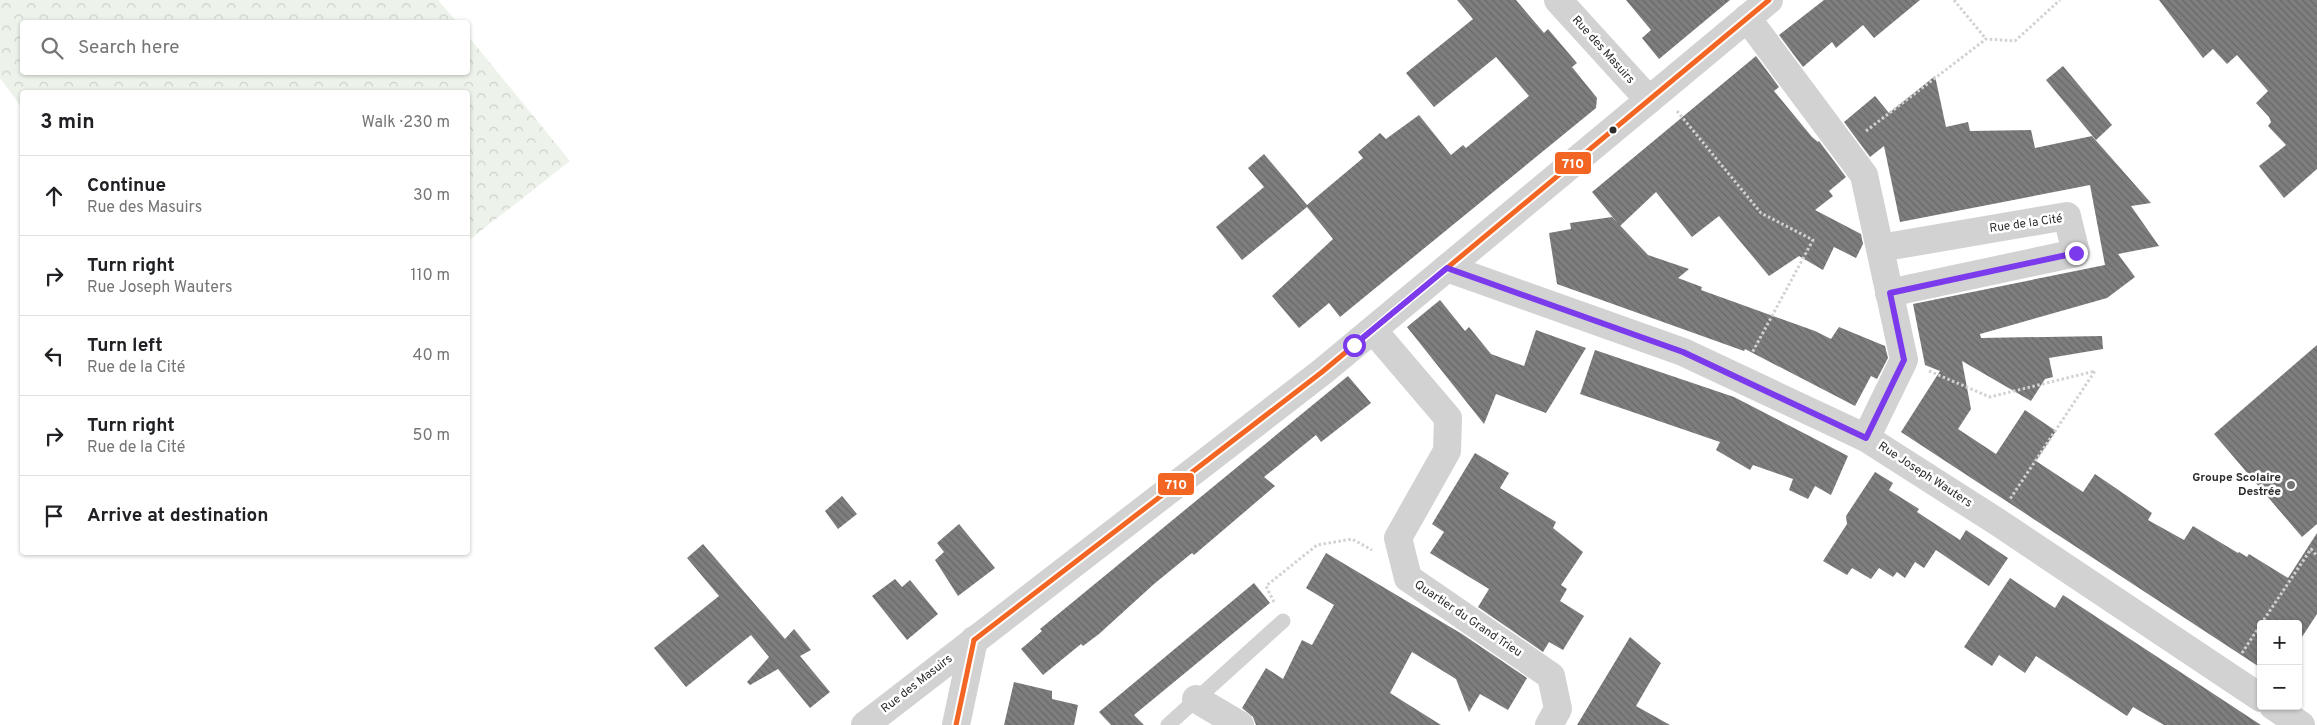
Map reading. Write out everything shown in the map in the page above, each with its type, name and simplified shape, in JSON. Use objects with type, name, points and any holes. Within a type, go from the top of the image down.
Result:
[{"type":"street","name":"Rue des Masuirs","points":[[1558,0],[1655,95]]},
{"type":"street","name":"Rue des Masuirs","points":[[865,725],[1322,372],[1769,0]]},
{"type":"street","points":[[1748,18],[1864,175],[1904,360],[1866,438]]},
{"type":"street","name":"Rue de la Cité","points":[[1880,248],[2066,216],[2076,253],[1890,293]]},
{"type":"street","name":"Rue Joseph Wauters","points":[[1447,268],[1683,352],[1866,438],[1996,521],[2257,695]]},
{"type":"street","name":"Quartier du Grand Trieu","points":[[1373,330],[1448,418],[1447,451],[1398,538],[1408,578],[1551,676],[1558,709],[1549,725]]},
{"type":"street","points":[[956,725],[974,640]]},
{"type":"street","points":[[1196,699],[1240,725]]},
{"type":"street","points":[[2279,710],[2301,725]]},
{"type":"lane","points":[[1168,725],[1283,621]]},
{"type":"path","points":[[1954,0],[1986,39]]},
{"type":"path","points":[[1844,148],[1986,39],[2015,41],[2060,0]]},
{"type":"path","points":[[1655,95],[1761,213],[1813,240],[1738,378]]},
{"type":"path","points":[[1904,360],[1990,398],[2095,371],[1996,521]]},
{"type":"path","points":[[1283,621],[1266,586],[1316,545],[1352,539],[1405,566]]},
{"type":"path","points":[[2264,620],[2310,549],[2317,556]]},
{"type":"path","points":[[2227,674],[2257,630]]},
{"type":"green space","points":[[0,0],[438,0],[455,20],[20,20],[20,75],[470,75],[470,38],[570,161],[470,239],[470,90],[20,90],[20,105],[0,78]]},
{"type":"building","points":[[1457,0],[1516,0],[1544,33],[1548,29],[1577,63],[1572,67],[1597,98],[1596,108],[1340,317],[1329,303],[1299,328],[1272,296],[1333,239],[1307,207],[1242,260],[1216,227],[1264,187],[1248,168],[1264,154],[1307,205],[1363,158],[1358,152],[1380,133],[1386,139],[1419,115],[1451,155],[1463,145],[1466,148],[1529,96],[1496,57],[1434,107],[1406,73],[1473,19]]},
{"type":"building","points":[[1626,0],[1730,0],[1659,59],[1642,38],[1651,30]]},
{"type":"building","points":[[1824,0],[1920,0],[1874,38],[1863,25],[1836,48],[1832,42],[1803,67],[1779,35]]},
{"type":"building","points":[[2159,0],[2317,0],[2317,169],[2284,198],[2259,166],[2286,145],[2268,126],[2271,122],[2269,117],[2256,103],[2268,91],[2237,55],[2227,64],[2213,49],[2203,58]]},
{"type":"building","points":[[1756,56],[1779,87],[1774,91],[1812,137],[1819,141],[1846,177],[1829,191],[1833,196],[1815,210],[1861,234],[1863,244],[1856,258],[1834,247],[1823,270],[1799,256],[1769,276],[1719,216],[1692,237],[1656,192],[1620,226],[1592,192]]},
{"type":"building","points":[[2063,66],[2112,125],[2096,140],[2046,80]]},
{"type":"building","points":[[1935,76],[1946,127],[1968,122],[1970,131],[2031,130],[2035,148],[2092,136],[2151,203],[2131,206],[2159,246],[2118,254],[2135,277],[2107,298],[1980,334],[1981,338],[2102,336],[2103,349],[2049,358],[2053,377],[2045,379],[2031,401],[1962,361],[1971,409],[1958,429],[1996,454],[2025,410],[2056,431],[2036,461],[2083,492],[2095,474],[2152,513],[2148,520],[2184,540],[2193,526],[2238,553],[2247,557],[2249,554],[2288,578],[2317,533],[2317,614],[2302,637],[2302,620],[2257,620],[2257,665],[1901,432],[1940,371],[1925,365],[1913,304],[2105,265],[2090,185],[1900,222],[1884,146],[1870,157],[1844,122],[1875,96],[1889,113]]},
{"type":"building","points":[[1612,217],[1648,255],[1689,269],[1678,278],[1702,287],[1701,290],[1815,331],[1831,339],[1839,327],[1885,346],[1888,358],[1877,379],[1871,376],[1855,406],[1745,349],[1744,351],[1557,284],[1549,233],[1571,229],[1570,223]]},
{"type":"building","points":[[1440,300],[1465,331],[1469,327],[1491,354],[1524,366],[1536,330],[1586,348],[1546,413],[1496,394],[1484,424],[1407,327]]},
{"type":"building","name":"Groupe Scolaire Destrée","points":[[2317,345],[2317,524],[2302,537],[2214,434]]},
{"type":"building","points":[[1595,350],[1734,397],[1848,456],[1831,495],[1815,486],[1808,499],[1789,490],[1793,479],[1753,465],[1750,470],[1716,450],[1720,442],[1580,394]]},
{"type":"building","points":[[1348,376],[1371,403],[1321,442],[1316,435],[1264,477],[1275,486],[1194,555],[1192,553],[1154,584],[1099,634],[1083,646],[1081,644],[1043,675],[1021,649],[1042,631],[1040,629]]},
{"type":"building","points":[[1475,453],[1509,473],[1500,488],[1556,522],[1553,528],[1583,552],[1561,585],[1567,589],[1560,601],[1584,616],[1563,650],[1549,642],[1543,652],[1478,607],[1489,589],[1430,553],[1444,532],[1432,524]]},
{"type":"building","points":[[1875,472],[1893,483],[1889,490],[1919,509],[1917,512],[1960,540],[1966,530],[2008,558],[1989,586],[1936,550],[1924,568],[1915,562],[1905,578],[1897,572],[1893,577],[1879,568],[1871,579],[1852,568],[1847,575],[1823,561],[1847,524],[1846,516]]},
{"type":"building","points":[[842,496],[857,514],[838,529],[825,511]]},
{"type":"building","points":[[959,524],[995,568],[958,596],[935,560],[944,552],[937,543]]},
{"type":"building","points":[[703,544],[785,639],[794,629],[811,650],[800,656],[830,692],[810,708],[778,669],[750,685],[747,682],[769,657],[751,635],[686,687],[654,648],[719,596],[687,558]]},
{"type":"building","points":[[1326,553],[1462,634],[1527,678],[1508,710],[1480,694],[1469,712],[1456,679],[1412,652],[1390,693],[1441,725],[1256,725],[1253,717],[1242,708],[1266,668],[1283,679],[1302,640],[1312,645],[1334,605],[1306,588]]},
{"type":"building","points":[[2010,578],[2055,608],[2063,595],[2261,725],[2164,725],[2133,707],[2127,716],[2036,656],[2025,673],[1999,655],[1992,666],[1964,647]]},
{"type":"building","points":[[895,579],[902,587],[910,580],[938,614],[907,640],[872,596]]},
{"type":"building","points":[[1254,583],[1270,603],[1134,715],[1144,725],[1111,725],[1099,712]]},
{"type":"building","points":[[1630,637],[1661,663],[1636,706],[1670,725],[1577,725]]},
{"type":"building","points":[[1014,682],[1052,691],[1052,699],[1078,705],[1074,725],[1004,725]]},
{"type":"transit line","name":"710","points":[[974,640],[1322,372],[1769,0]]},
{"type":"transit line","name":"710","points":[[956,725],[974,640]]},
{"type":"place","name":"Groupe Scolaire Destrée","points":[[2291,485]]},
{"type":"route","points":[[1354,345],[1447,268],[1683,352],[1866,438],[1904,360],[1890,293],[2076,253]]}]
